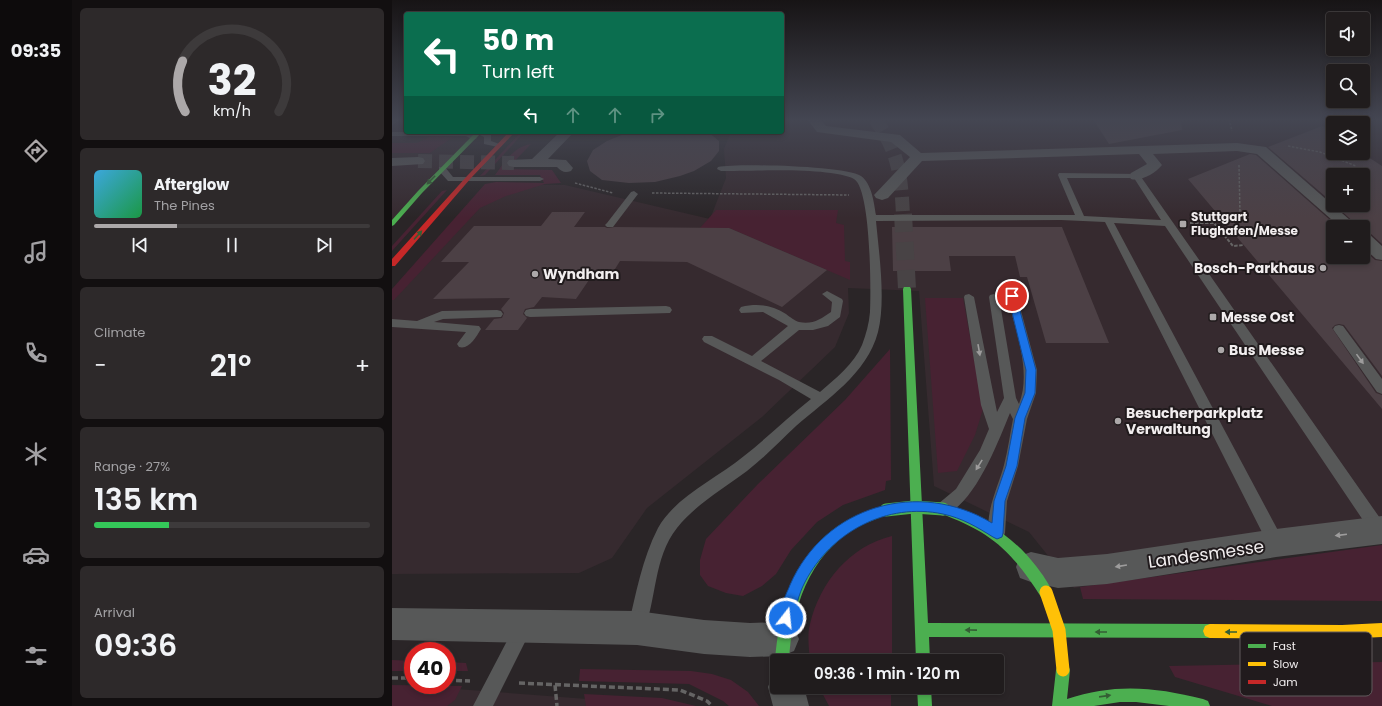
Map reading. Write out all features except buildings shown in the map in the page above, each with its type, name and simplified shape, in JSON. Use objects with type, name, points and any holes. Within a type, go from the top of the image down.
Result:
[{"type":"main road","points":[[393,221],[459,152]]},
{"type":"main road","points":[[392,264],[492,152]]},
{"type":"main road","points":[[907,290],[924,654]]},
{"type":"main road","points":[[782,650],[788,607],[800,577],[817,553],[838,533],[861,519],[886,510],[924,506],[943,509],[962,514],[980,522],[997,533],[1015,548],[1039,579],[1056,616],[1062,642],[1063,670],[1059,706]]},
{"type":"main road","points":[[922,630],[1342,632],[1382,630]]},
{"type":"main road","points":[[924,694],[925,706]]},
{"type":"main road","points":[[1068,706],[1085,699],[1116,695],[1162,696],[1203,706]]},
{"type":"street","points":[[536,163],[547,152]]},
{"type":"street","points":[[912,152],[918,157]]},
{"type":"street","points":[[874,195],[918,157],[1080,152]]},
{"type":"street","points":[[1136,176],[1155,165],[1145,152]]},
{"type":"street","points":[[1263,152],[1342,220]]},
{"type":"street","points":[[392,162],[418,161]]},
{"type":"street","points":[[514,163],[562,163],[566,168]]},
{"type":"street","points":[[1370,244],[1382,255]]},
{"type":"street","name":"Landesmesse","points":[[1039,579],[1058,573],[1107,569],[1276,543],[1381,529]]},
{"type":"street","points":[[392,624],[637,628],[704,637],[750,640],[782,650]]},
{"type":"street","points":[[788,694],[791,706]]},
{"type":"lane","points":[[442,169],[451,179],[540,179]]},
{"type":"lane","points":[[637,628],[656,549],[670,524],[690,504],[743,466],[820,398],[843,380],[862,355],[873,332],[875,304],[872,218],[874,195],[866,189],[858,178],[843,172],[796,169],[721,169]]},
{"type":"lane","points":[[1081,219],[1062,176],[1136,176],[1381,529]]},
{"type":"lane","points":[[610,224],[634,194]]},
{"type":"lane","points":[[872,218],[1061,217],[1168,223]]},
{"type":"lane","points":[[1108,220],[1276,543]]},
{"type":"lane","points":[[745,310],[758,308],[764,309],[777,314],[796,326],[813,326],[824,323],[836,314],[838,301],[827,294]]},
{"type":"lane","points":[[997,533],[999,501],[1012,466],[1020,418],[1030,393],[1031,370],[1012,296]]},
{"type":"lane","points":[[969,297],[988,405],[996,429]]},
{"type":"lane","points":[[994,297],[1010,398],[1020,418]]},
{"type":"lane","points":[[530,313],[666,310]]},
{"type":"lane","points":[[418,324],[442,315],[497,314]]},
{"type":"lane","points":[[392,323],[475,329],[463,344]]},
{"type":"lane","points":[[752,362],[796,326]]},
{"type":"lane","points":[[1338,329],[1382,389]]},
{"type":"lane","points":[[708,339],[783,377],[820,398]]},
{"type":"lane","points":[[943,509],[961,494],[986,453],[1010,398]]},
{"type":"lane","points":[[484,706],[524,625]]},
{"type":"path","points":[[1238,152],[1240,220]]},
{"type":"path","points":[[1320,152],[1356,166]]},
{"type":"path","points":[[574,183],[616,193],[634,194],[874,195]]},
{"type":"path","points":[[1168,223],[1214,223],[1233,246],[1244,245]]},
{"type":"path","points":[[392,678],[404,678]]},
{"type":"path","points":[[496,682],[680,690],[707,701],[712,706]]},
{"type":"path","points":[[555,685],[557,706]]},
{"type":"shaded area","points":[[392,152],[460,152],[392,224]]},
{"type":"shaded area","points":[[392,152],[432,152],[430,153]]},
{"type":"shaded area","points":[[502,152],[506,152],[485,175],[480,176]]},
{"type":"shaded area","points":[[514,152],[523,152],[507,169],[552,170],[561,183],[545,184],[506,196],[480,208],[394,300],[392,300],[392,289],[485,184],[496,182],[544,183],[540,175],[495,175]]},
{"type":"shaded area","points":[[724,152],[1326,152],[1326,160],[1370,160],[1370,152],[1382,152],[1382,539],[1074,588],[1029,532],[934,486],[919,291],[848,288],[849,313],[835,347],[762,417],[647,508],[612,558],[579,573],[392,574],[392,292],[488,184],[565,185],[710,219],[726,178]]},
{"type":"shaded area","points":[[447,190],[392,251],[392,246],[442,191]]},
{"type":"shaded area","points":[[716,210],[838,210],[836,223],[844,225],[845,261],[850,262],[850,280],[729,228],[700,228]]},
{"type":"shaded area","points":[[925,298],[963,298],[983,409],[975,435],[957,471],[938,473]]},
{"type":"shaded area","points":[[890,349],[891,480],[886,481],[885,490],[843,505],[817,522],[791,550],[776,574],[762,586],[743,596],[726,593],[708,586],[700,575],[700,560],[706,539],[758,484],[845,400]]},
{"type":"shaded area","points":[[892,536],[892,654],[810,654],[808,637],[810,624],[821,594],[829,580],[850,557],[877,541]]},
{"type":"shaded area","points":[[1382,545],[1382,601],[1083,599],[1080,587]]},
{"type":"shaded area","points":[[392,660],[404,661],[404,671],[392,671]]},
{"type":"shaded area","points":[[456,662],[466,663],[468,671],[456,671]]},
{"type":"shaded area","points":[[1372,662],[1382,662],[1382,706],[1272,706],[1175,677],[1169,666],[1240,665],[1240,696],[1372,696]]},
{"type":"shaded area","points":[[580,669],[691,671],[712,674],[731,680],[748,692],[759,706],[729,706],[723,701],[689,684],[579,681]]},
{"type":"shaded area","points":[[392,685],[404,685],[404,694],[456,694],[456,686],[462,686],[455,700],[447,706],[392,706]]},
{"type":"shaded area","points":[[392,689],[404,689],[404,694],[456,694],[456,689],[680,706],[392,706]]},
{"type":"shaded area","points":[[584,694],[662,698],[696,706],[586,706]]},
{"type":"shaded area","points":[[823,694],[891,694],[891,706],[829,706]]},
{"type":"tunnel","points":[[893,152],[900,176],[903,215]]},
{"type":"tunnel","points":[[418,161],[514,163]]},
{"type":"tunnel","points":[[903,214],[907,289]]},
{"type":"traffic: fast","points":[[392,224],[420,192],[459,152]]},
{"type":"traffic: fast","points":[[907,289],[923,654]]},
{"type":"traffic: fast","points":[[886,510],[914,507],[943,509]]},
{"type":"traffic: fast","points":[[943,509],[977,523],[1003,540],[1025,562],[1046,592]]},
{"type":"traffic: fast","points":[[782,654],[786,623],[791,604],[806,569],[831,539],[847,527],[861,519],[886,510]]},
{"type":"traffic: fast","points":[[922,630],[1210,631]]},
{"type":"traffic: fast","points":[[1059,706],[1063,670]]},
{"type":"traffic: fast","points":[[924,694],[925,706]]},
{"type":"traffic: fast","points":[[1068,706],[1086,700],[1120,695],[1168,698],[1203,706]]},
{"type":"traffic: slow","points":[[1046,592],[1059,630],[1063,670]]},
{"type":"traffic: slow","points":[[1210,631],[1342,632],[1382,630]]},
{"type":"traffic: jam","points":[[392,264],[493,152]]},
{"type":"place","name":"Stuttgart Flughafen/Messe","points":[[1183,224]]},
{"type":"place","name":"Bosch-Parkhaus","points":[[1323,268]]},
{"type":"place","name":"Wyndham","points":[[535,274]]},
{"type":"place","name":"Messe Ost","points":[[1213,317]]},
{"type":"place","name":"Bus Messe","points":[[1221,350]]},
{"type":"place","name":"Besucherparkplatz Verwaltung","points":[[1118,421]]},
{"type":"route","points":[[786,618],[788,607],[800,577],[817,553],[838,533],[861,519],[886,510],[924,506],[962,514],[980,522],[997,533],[999,501],[1012,466],[1020,418],[1030,393],[1031,370],[1012,296]]}]
